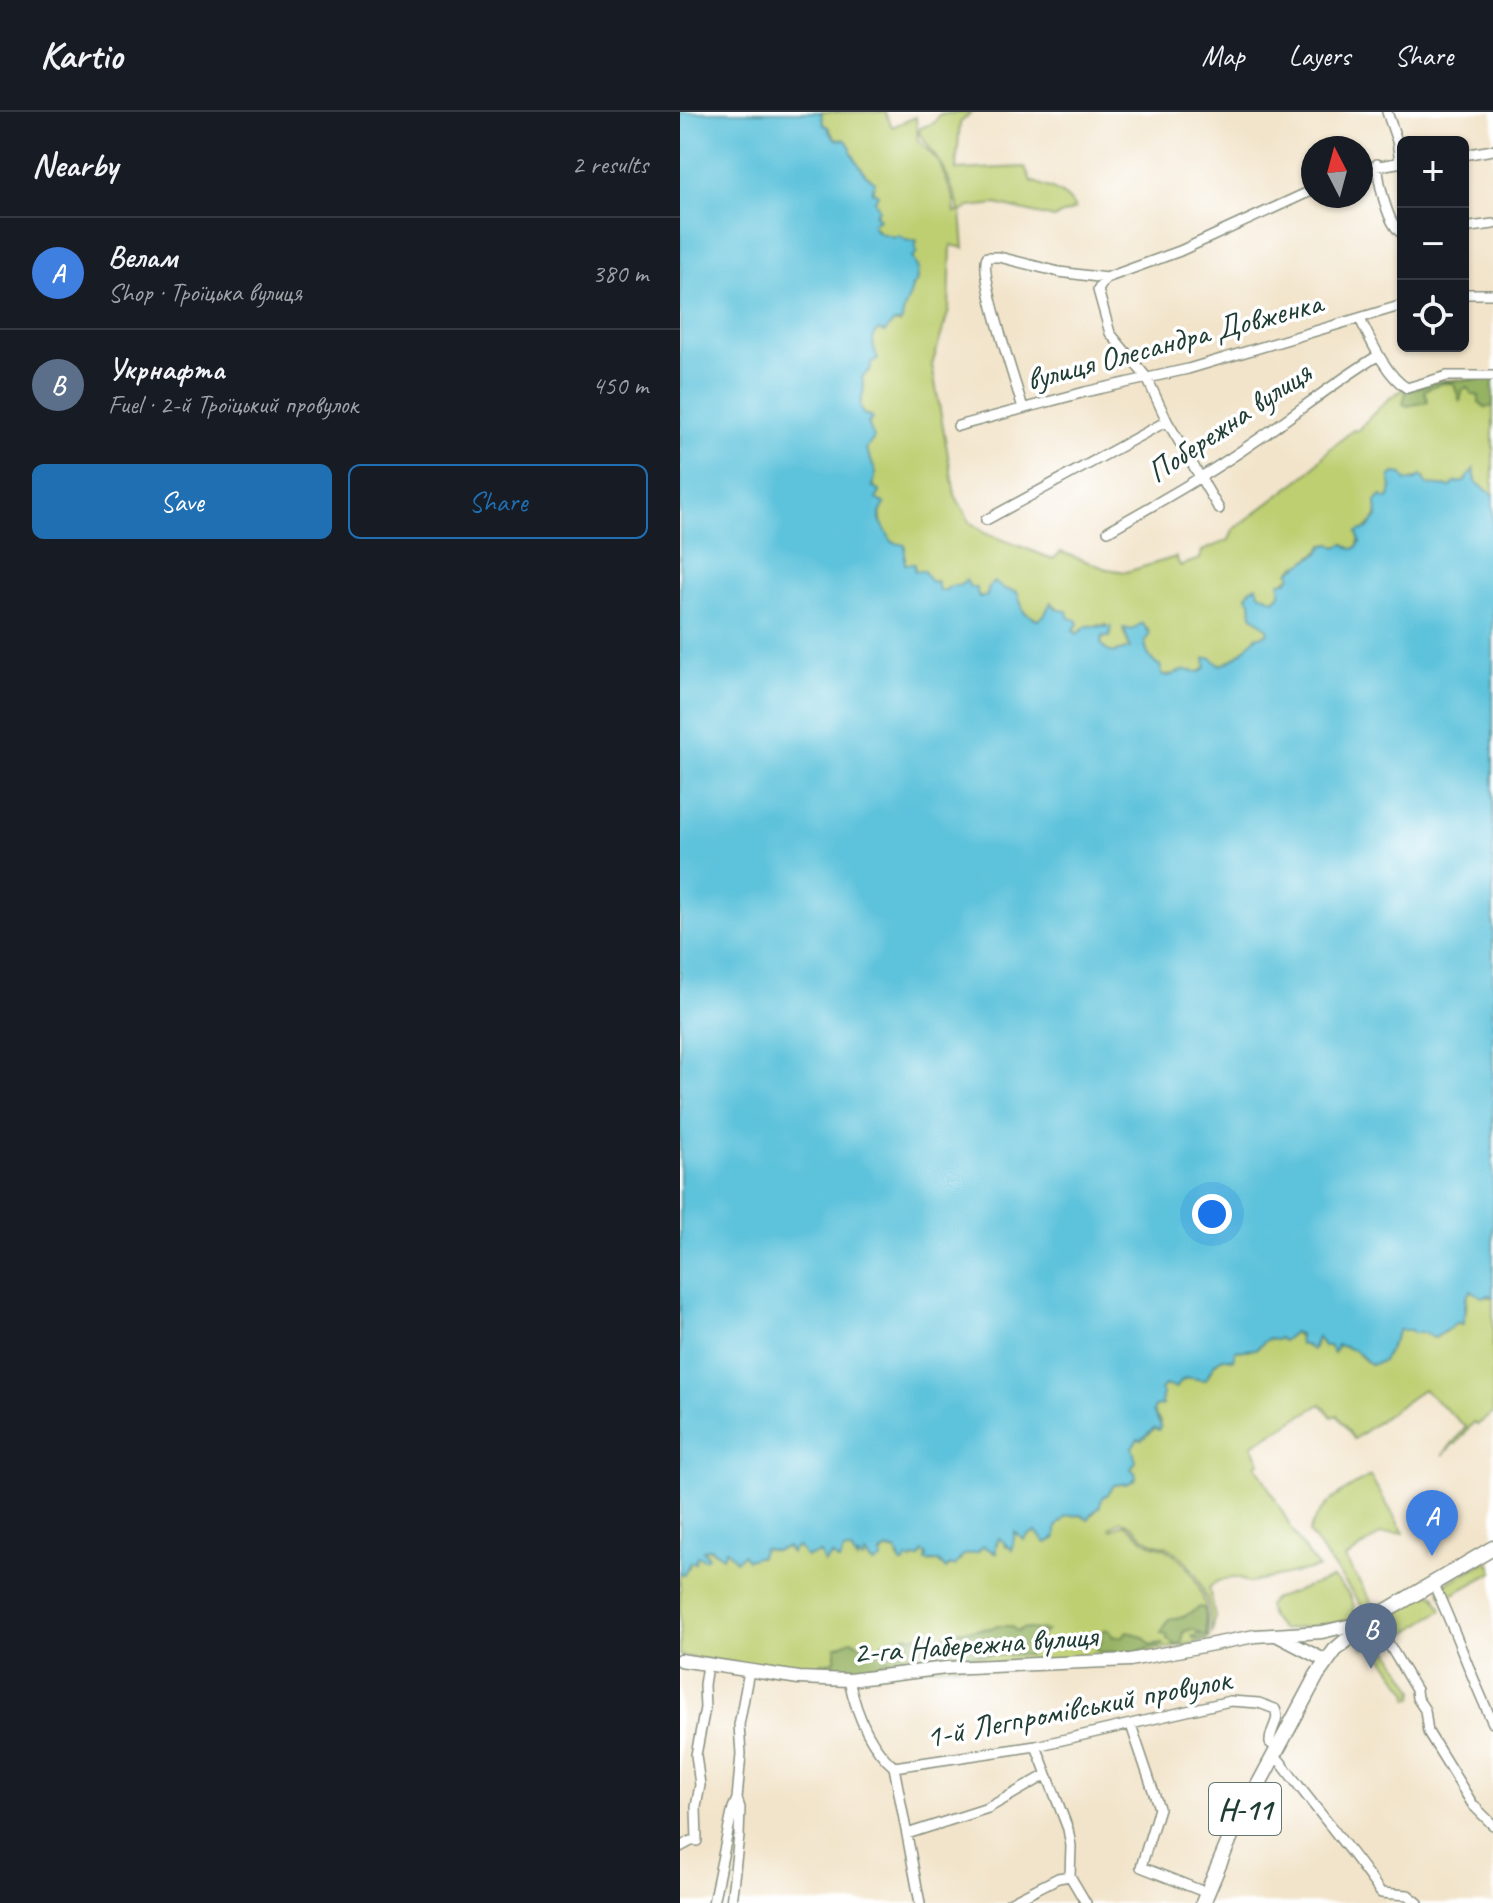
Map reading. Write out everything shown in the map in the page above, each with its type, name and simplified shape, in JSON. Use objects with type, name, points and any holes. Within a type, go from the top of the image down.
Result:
[{"type":"main road","name":"Н-11","points":[[1205,1898],[1231,1836],[1326,1661],[1370,1620],[1433,1583],[1490,1555]]},
{"type":"main road","name":"2-га Набережна вулиця","points":[[680,1660],[799,1678],[849,1680],[946,1668],[1130,1660],[1271,1634],[1322,1632],[1370,1620]]},
{"type":"main road","points":[[1271,1634],[1301,1646],[1326,1661]]},
{"type":"street","points":[[1387,112],[1397,141]]},
{"type":"street","points":[[1469,154],[1493,150]]},
{"type":"street","points":[[1373,165],[1397,162]]},
{"type":"street","points":[[1377,164],[1393,226],[1397,229]]},
{"type":"street","points":[[1023,408],[995,315],[984,268],[987,257],[1106,278],[1180,251],[1301,196]]},
{"type":"street","points":[[1469,227],[1493,224]]},
{"type":"street","points":[[1106,278],[1098,290],[1107,327],[1147,378],[1167,421],[1219,509]]},
{"type":"street","points":[[1469,294],[1493,294]]},
{"type":"street","name":"вулиця Олесандра Довженка","points":[[958,426],[1147,378],[1397,307]]},
{"type":"street","points":[[1360,319],[1379,355],[1401,385],[1407,388],[1447,376],[1493,376]]},
{"type":"street","name":"Побережна вулиця","points":[[1108,531],[1200,478],[1315,400],[1336,381],[1379,355]]},
{"type":"street","points":[[986,520],[1167,421]]},
{"type":"street","points":[[1433,1583],[1451,1621],[1471,1678],[1493,1723]]},
{"type":"street","points":[[1370,1620],[1384,1636],[1416,1690],[1425,1710],[1428,1732],[1441,1754],[1473,1805],[1493,1825]]},
{"type":"street","points":[[680,1847],[697,1841],[696,1807],[700,1785],[696,1755],[705,1708],[707,1665]]},
{"type":"street","points":[[713,1903],[737,1799],[741,1754],[739,1725],[749,1671]]},
{"type":"street","points":[[849,1680],[861,1721],[880,1753],[894,1767],[920,1903]]},
{"type":"street","name":"1-й Легпромівський провулок","points":[[894,1767],[1036,1746],[1227,1701],[1259,1703],[1277,1711],[1270,1738],[1275,1752]]},
{"type":"street","points":[[1131,1725],[1159,1808],[1141,1867],[1205,1898]]},
{"type":"street","points":[[1036,1746],[1068,1829],[1070,1876],[1086,1903]]},
{"type":"street","points":[[1275,1752],[1320,1815],[1355,1855],[1380,1898],[1408,1895],[1418,1903]]},
{"type":"street","points":[[907,1834],[988,1808],[1046,1775]]},
{"type":"street","points":[[731,1903],[739,1836],[740,1808],[737,1799]]},
{"type":"street","points":[[1009,1903],[1058,1878],[1070,1876]]},
{"type":"green space","points":[[821,112],[885,112],[892,127],[916,117],[918,140],[939,162],[954,200],[955,213],[959,212],[957,200],[943,167],[919,133],[920,128],[934,123],[940,114],[972,112],[960,123],[956,170],[1025,167],[1031,181],[1063,195],[1075,209],[1054,218],[996,204],[970,207],[961,212],[964,248],[951,245],[949,310],[932,365],[955,495],[970,522],[985,533],[1053,559],[1061,552],[1107,569],[1126,572],[1176,557],[1180,566],[1200,559],[1202,551],[1229,540],[1233,530],[1308,473],[1330,449],[1353,430],[1357,431],[1391,397],[1415,385],[1448,380],[1493,378],[1493,495],[1476,482],[1474,469],[1464,482],[1451,487],[1427,485],[1424,477],[1406,481],[1401,474],[1394,473],[1390,477],[1389,498],[1385,500],[1382,496],[1376,501],[1375,518],[1363,532],[1356,548],[1351,550],[1345,544],[1336,547],[1323,545],[1304,564],[1296,565],[1289,572],[1291,576],[1280,584],[1280,594],[1274,600],[1250,590],[1247,595],[1251,600],[1252,615],[1268,629],[1267,634],[1255,638],[1250,646],[1227,664],[1206,666],[1200,672],[1162,675],[1147,652],[1145,641],[1149,631],[1142,624],[1132,630],[1123,630],[1130,648],[1112,652],[1102,645],[1101,639],[1112,632],[1107,625],[1087,626],[1078,634],[1073,630],[1077,625],[1051,602],[1038,620],[1024,612],[1017,592],[1004,589],[994,582],[989,586],[987,596],[982,598],[977,596],[976,588],[959,585],[944,591],[938,589],[936,581],[930,581],[915,571],[915,564],[905,564],[905,548],[885,534],[876,497],[880,493],[873,485],[876,472],[866,449],[871,416],[863,414],[860,405],[864,389],[862,377],[871,369],[871,363],[877,360],[873,344],[875,333],[878,329],[883,332],[893,323],[900,323],[917,280],[913,260],[916,240],[891,237],[873,224],[879,219],[872,193],[875,182],[865,174],[846,140],[835,139],[823,124]]},
{"type":"green space","points":[[1493,379],[1493,406],[1486,408],[1479,402],[1479,396],[1473,395],[1467,387],[1462,391],[1460,402],[1454,384],[1450,383],[1438,384],[1424,391],[1428,402],[1403,404],[1406,392],[1437,381]]},
{"type":"green space","points":[[1471,1290],[1485,1297],[1493,1297],[1493,1413],[1477,1425],[1473,1423],[1443,1455],[1466,1427],[1423,1389],[1354,1439],[1337,1415],[1332,1417],[1321,1404],[1252,1445],[1260,1462],[1256,1465],[1298,1540],[1318,1568],[1248,1583],[1233,1578],[1218,1581],[1209,1588],[1215,1617],[1212,1634],[1206,1597],[1188,1565],[1169,1548],[1151,1542],[1126,1522],[1121,1521],[1110,1528],[1112,1530],[1123,1524],[1127,1526],[1148,1543],[1166,1549],[1186,1566],[1203,1599],[1209,1637],[1205,1641],[1131,1655],[851,1672],[797,1672],[680,1656],[680,1573],[682,1575],[697,1556],[707,1554],[703,1550],[707,1548],[717,1553],[726,1549],[735,1559],[742,1554],[759,1557],[762,1548],[775,1551],[787,1547],[790,1552],[798,1547],[806,1556],[820,1553],[824,1563],[829,1556],[839,1557],[844,1550],[851,1551],[857,1560],[858,1556],[862,1559],[865,1554],[872,1563],[887,1549],[897,1551],[898,1560],[918,1558],[923,1552],[928,1562],[938,1561],[946,1568],[958,1563],[963,1555],[983,1546],[994,1553],[999,1538],[1004,1540],[1006,1547],[1011,1547],[1015,1532],[1026,1539],[1036,1532],[1047,1543],[1056,1538],[1056,1527],[1066,1516],[1080,1515],[1087,1519],[1099,1508],[1103,1496],[1114,1485],[1129,1483],[1136,1478],[1131,1469],[1134,1458],[1132,1447],[1138,1438],[1143,1438],[1161,1423],[1153,1412],[1155,1407],[1163,1405],[1160,1390],[1165,1385],[1175,1388],[1190,1378],[1206,1380],[1216,1362],[1228,1357],[1232,1360],[1235,1351],[1255,1349],[1268,1339],[1279,1338],[1283,1341],[1294,1332],[1307,1347],[1314,1348],[1317,1337],[1323,1346],[1329,1346],[1334,1352],[1337,1345],[1351,1347],[1370,1365],[1383,1361],[1399,1330],[1426,1333],[1435,1338],[1459,1322],[1461,1324],[1466,1312],[1467,1294]]},
{"type":"green space","points":[[1370,1476],[1404,1533],[1381,1534],[1345,1559],[1375,1607],[1369,1609],[1362,1606],[1309,1533],[1326,1505]]},
{"type":"green space","points":[[1485,1562],[1490,1564],[1493,1572],[1444,1599],[1441,1586]]},
{"type":"green space","points":[[1332,1578],[1342,1586],[1353,1603],[1350,1621],[1282,1630],[1271,1617],[1268,1606],[1273,1599]]},
{"type":"green space","points":[[1428,1593],[1435,1595],[1442,1610],[1389,1644],[1376,1624]]},
{"type":"green space","points":[[1200,1607],[1205,1609],[1207,1636],[1194,1639],[1192,1636],[1202,1634],[1192,1629],[1183,1632],[1182,1644],[1175,1645],[1167,1639],[1167,1634],[1161,1633],[1169,1619],[1185,1616]]},
{"type":"green space","points":[[1373,1625],[1414,1690],[1413,1698],[1408,1699],[1409,1693],[1373,1644],[1364,1648],[1356,1638]]},
{"type":"green space","points":[[1010,1626],[1017,1631],[1023,1628],[1046,1631],[1029,1655],[964,1655],[897,1663],[886,1660],[872,1667],[853,1670],[818,1666],[835,1661],[835,1647],[852,1640],[867,1650],[878,1649],[884,1642],[891,1644],[908,1635],[913,1637],[931,1632],[941,1638],[961,1630]]},
{"type":"green space","points":[[1104,1629],[1110,1631],[1113,1637],[1123,1636],[1127,1631],[1143,1637],[1151,1645],[1163,1645],[1133,1652],[1100,1652],[1096,1648],[1101,1643],[1100,1636]]},
{"type":"water","points":[[680,112],[821,112],[823,124],[829,132],[835,139],[846,140],[865,174],[875,182],[872,192],[878,194],[875,200],[879,209],[875,214],[879,218],[873,224],[876,230],[917,241],[917,253],[912,257],[918,269],[916,283],[912,286],[902,321],[893,323],[885,332],[878,330],[875,334],[873,344],[878,360],[871,363],[871,369],[862,377],[864,389],[860,405],[863,414],[873,418],[868,423],[874,438],[866,449],[876,472],[873,487],[880,491],[877,499],[885,504],[880,520],[892,542],[905,545],[905,564],[915,564],[915,571],[924,571],[930,581],[938,582],[938,589],[944,591],[966,580],[970,587],[976,588],[979,598],[987,596],[989,586],[994,582],[1004,589],[1017,592],[1024,612],[1038,620],[1051,602],[1056,609],[1067,611],[1069,618],[1077,620],[1078,624],[1073,630],[1077,634],[1087,626],[1111,627],[1110,637],[1103,636],[1101,644],[1111,652],[1130,648],[1124,628],[1132,630],[1142,623],[1150,634],[1145,641],[1147,652],[1160,665],[1162,675],[1169,676],[1184,670],[1200,672],[1206,667],[1205,658],[1212,658],[1219,665],[1225,664],[1256,637],[1267,634],[1268,629],[1252,615],[1251,600],[1247,597],[1250,590],[1257,586],[1259,593],[1274,600],[1280,594],[1280,582],[1287,581],[1290,571],[1319,553],[1323,546],[1345,544],[1351,549],[1356,548],[1360,542],[1357,532],[1368,528],[1377,517],[1376,501],[1382,496],[1389,498],[1390,477],[1394,473],[1402,474],[1406,481],[1416,480],[1421,475],[1427,485],[1451,487],[1464,482],[1474,469],[1476,482],[1493,495],[1493,1297],[1482,1297],[1471,1290],[1466,1298],[1463,1324],[1458,1322],[1434,1338],[1426,1333],[1399,1330],[1383,1361],[1370,1365],[1348,1348],[1337,1345],[1334,1353],[1329,1346],[1323,1346],[1317,1337],[1312,1350],[1300,1345],[1299,1335],[1294,1332],[1283,1341],[1279,1338],[1268,1339],[1255,1349],[1235,1351],[1233,1360],[1223,1358],[1216,1363],[1206,1380],[1186,1378],[1175,1388],[1165,1385],[1160,1391],[1163,1393],[1163,1405],[1155,1407],[1153,1412],[1161,1426],[1159,1430],[1154,1428],[1132,1447],[1136,1461],[1131,1469],[1136,1478],[1129,1483],[1114,1485],[1089,1519],[1080,1515],[1066,1516],[1056,1527],[1056,1538],[1046,1543],[1036,1532],[1024,1540],[1015,1532],[1012,1550],[999,1538],[996,1553],[983,1546],[978,1552],[963,1555],[955,1566],[949,1565],[946,1569],[938,1561],[926,1561],[927,1555],[923,1552],[920,1558],[914,1557],[911,1561],[908,1558],[901,1564],[896,1550],[887,1549],[881,1553],[882,1559],[874,1564],[865,1554],[863,1559],[858,1556],[857,1560],[851,1551],[844,1550],[839,1561],[832,1555],[824,1563],[820,1553],[806,1557],[798,1547],[793,1548],[791,1553],[787,1547],[775,1551],[763,1548],[760,1556],[747,1560],[743,1554],[736,1561],[726,1549],[723,1557],[710,1548],[703,1550],[708,1557],[697,1556],[684,1575],[680,1573]]},
{"type":"place","name":"Велам","points":[[1432,1556]]},
{"type":"place","name":"Укрнафта","points":[[1371,1669]]}]
